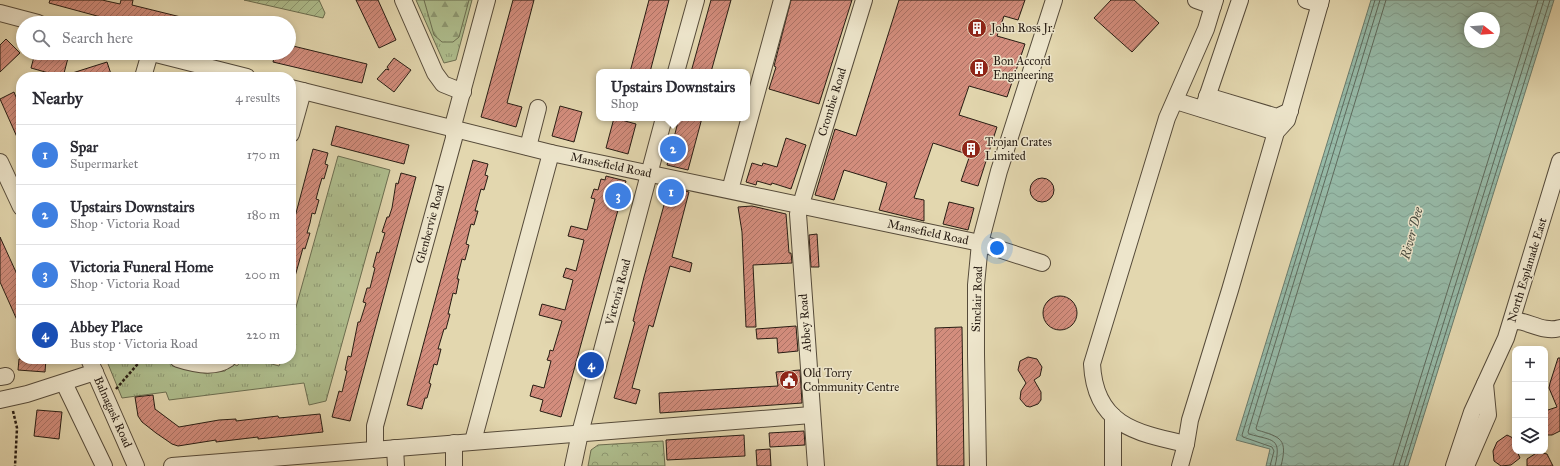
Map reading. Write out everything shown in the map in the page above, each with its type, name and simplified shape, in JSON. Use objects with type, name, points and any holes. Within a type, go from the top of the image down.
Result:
[{"type":"street","points":[[404,0],[435,73],[443,84],[463,92]]},
{"type":"street","name":"Glenbervie Road","points":[[375,449],[375,426],[454,138],[454,122],[488,0]]},
{"type":"street","points":[[677,69],[696,0]]},
{"type":"street","points":[[750,117],[782,0]]},
{"type":"street","name":"Crombie Road","points":[[800,205],[864,0]]},
{"type":"street","name":"Sinclair Road","points":[[978,466],[976,285],[980,243],[999,171],[1054,0]]},
{"type":"street","points":[[1186,444],[1142,434],[1128,428],[1113,416],[1103,406],[1096,391],[1092,364],[1167,118],[1176,101],[1180,88],[1206,29],[1214,3],[1196,0]]},
{"type":"street","points":[[1205,102],[1240,0]]},
{"type":"street","points":[[1180,466],[1190,420],[1276,132],[1287,120],[1290,111],[1316,1]]},
{"type":"street","points":[[0,13],[16,17]]},
{"type":"street","points":[[145,72],[149,60]]},
{"type":"street","points":[[179,60],[227,72]]},
{"type":"street","name":"Mansefield Road","points":[[297,90],[551,153],[980,243],[1042,263]]},
{"type":"street","points":[[1176,101],[1205,102],[1277,117],[1290,111]]},
{"type":"street","points":[[1205,102],[1276,132]]},
{"type":"street","points":[[528,147],[538,108]]},
{"type":"street","name":"Victoria Road","points":[[573,466],[580,433],[663,121]]},
{"type":"street","points":[[730,190],[749,121]]},
{"type":"street","points":[[473,441],[551,153]]},
{"type":"street","name":"North Esplanade East","points":[[1454,466],[1472,412],[1484,382],[1506,338],[1512,322],[1560,161]]},
{"type":"street","points":[[0,162],[16,196]]},
{"type":"street","name":"Abbey Road","points":[[800,205],[798,214],[811,415],[816,466]]},
{"type":"street","points":[[1512,322],[1518,321],[1544,330],[1560,328]]},
{"type":"street","points":[[198,364],[213,364]]},
{"type":"street","points":[[5,399],[64,383],[92,366]]},
{"type":"street","name":"Balnagask Road","points":[[92,366],[136,466]]},
{"type":"street","points":[[1466,466],[1488,415],[1484,382]]},
{"type":"street","points":[[64,383],[104,466]]},
{"type":"street","points":[[172,466],[811,415]]},
{"type":"street","points":[[1113,416],[1113,466]]},
{"type":"street","points":[[454,443],[454,466]]},
{"type":"street","points":[[395,448],[396,466]]},
{"type":"path","points":[[107,398],[138,364]]},
{"type":"path","points":[[5,399],[17,428],[15,466]]},
{"type":"green space","points":[[244,0],[319,0],[325,13],[323,18]]},
{"type":"green space","points":[[416,0],[472,0],[456,60],[444,63]]},
{"type":"green space","points":[[424,0],[469,0],[459,37],[453,42],[442,42],[434,35]]},
{"type":"green space","points":[[338,156],[390,170],[326,401],[309,405],[304,383],[169,400],[166,392],[122,398],[108,364],[174,364],[186,369],[205,373],[225,371],[231,364],[237,366],[239,364],[272,364],[279,366],[280,364],[296,364],[296,307]]},
{"type":"green space","points":[[663,441],[665,466],[588,466],[591,450],[598,445]]},
{"type":"water","name":"River Dee","points":[[1371,0],[1554,0],[1408,466],[1266,466],[1270,449],[1236,440]]},
{"type":"building","points":[[50,0],[102,0],[120,4],[121,0],[133,0],[132,5],[177,16],[97,16],[49,3]]},
{"type":"building","points":[[356,0],[378,0],[396,40],[379,48]]},
{"type":"building","points":[[513,0],[534,0],[507,103],[522,107],[516,127],[481,117]]},
{"type":"building","points":[[649,0],[669,0],[651,69],[631,69]]},
{"type":"building","points":[[711,0],[731,0],[712,69],[692,69]]},
{"type":"building","points":[[791,0],[852,0],[819,104],[769,89],[776,67],[774,66]]},
{"type":"building","points":[[899,0],[1025,0],[1018,20],[1004,16],[997,36],[1025,44],[1007,97],[969,86],[959,115],[997,127],[978,186],[961,181],[970,155],[933,143],[914,198],[924,200],[924,221],[879,210],[887,183],[844,170],[834,200],[815,195],[835,129],[856,136]]},
{"type":"building","points":[[1111,0],[1134,0],[1159,23],[1132,52],[1094,18]]},
{"type":"building","points":[[6,39],[16,49],[16,57],[0,72],[0,45]]},
{"type":"building","points":[[296,47],[367,64],[362,83],[273,62],[273,60],[296,60]]},
{"type":"building","points":[[394,58],[411,70],[394,92],[377,79],[386,69],[389,70],[387,67]]},
{"type":"building","points":[[33,60],[67,60],[64,72],[45,72],[31,68]]},
{"type":"building","points":[[107,62],[110,72],[75,72]]},
{"type":"building","points":[[14,92],[16,97],[16,135],[0,99]]},
{"type":"building","points":[[560,106],[582,112],[574,142],[552,136]]},
{"type":"building","points":[[613,121],[625,121],[636,124],[628,154],[606,148]]},
{"type":"building","points":[[678,121],[701,121],[688,170],[667,165]]},
{"type":"building","points":[[336,126],[409,145],[404,164],[331,145]]},
{"type":"building","points":[[786,138],[806,145],[791,189],[772,183],[771,185],[757,181],[756,185],[746,182],[752,163],[762,166],[763,163],[777,167]]},
{"type":"building","points":[[313,149],[328,153],[325,164],[328,165],[324,179],[322,178],[316,199],[319,200],[315,214],[312,213],[307,233],[310,233],[305,249],[303,248],[296,273],[296,213]]},
{"type":"building","points":[[473,160],[488,164],[485,175],[488,176],[484,190],[481,189],[475,211],[478,211],[474,225],[471,224],[466,244],[469,245],[465,260],[462,259],[457,279],[459,279],[456,294],[453,293],[446,329],[444,329],[438,349],[441,349],[437,365],[434,364],[429,383],[431,384],[422,409],[407,405]]},
{"type":"building","points":[[401,173],[416,177],[350,421],[332,417],[339,391],[342,392],[347,371],[345,370],[348,356],[351,357],[358,322],[360,322],[366,303],[363,302],[367,288],[370,288],[377,252],[379,253],[385,233],[382,232],[392,208],[396,183],[398,184]]},
{"type":"building","points":[[606,176],[626,181],[561,417],[540,411],[543,400],[530,396],[533,385],[544,388],[551,361],[547,360],[550,350],[553,351],[562,321],[539,315],[542,304],[565,310],[573,280],[563,277],[566,268],[576,271],[584,240],[568,236],[571,226],[587,230],[595,199],[591,198],[594,189],[598,190],[601,179],[605,180]]},
{"type":"building","points":[[1042,178],[1051,181],[1054,190],[1051,199],[1042,202],[1033,199],[1030,190],[1033,181]]},
{"type":"building","points":[[669,187],[689,192],[672,257],[692,263],[690,272],[670,266],[653,327],[649,325],[632,388],[640,390],[636,404],[614,398],[635,322],[633,321],[644,277]]},
{"type":"building","points":[[949,202],[974,208],[968,230],[943,224]]},
{"type":"building","points":[[752,206],[786,214],[789,253],[791,253],[792,263],[753,265],[756,327],[746,327],[742,232],[738,207]]},
{"type":"building","points":[[817,234],[819,267],[811,267],[809,235]]},
{"type":"building","points":[[0,237],[16,272],[16,318],[0,282]]},
{"type":"building","points":[[1057,296],[1063,296],[1067,297],[1074,303],[1077,313],[1076,320],[1070,327],[1063,330],[1057,330],[1053,329],[1046,323],[1043,316],[1043,310],[1044,306],[1050,299]]},
{"type":"building","points":[[796,326],[798,351],[778,353],[777,338],[757,339],[756,329]]},
{"type":"building","points":[[962,327],[964,466],[937,466],[935,328]]},
{"type":"building","points":[[1028,357],[1037,359],[1042,367],[1040,376],[1034,380],[1041,392],[1041,400],[1038,404],[1030,407],[1026,406],[1020,399],[1021,391],[1026,383],[1018,370],[1020,361]]},
{"type":"building","points":[[1558,358],[1560,358],[1560,431],[1552,435],[1548,435],[1548,410],[1557,407],[1549,388]]},
{"type":"building","points":[[19,364],[46,364],[45,372],[18,370]]},
{"type":"building","points":[[800,370],[802,403],[660,413],[659,393],[778,386],[776,372]]},
{"type":"building","points":[[153,395],[155,409],[179,427],[219,420],[236,419],[236,421],[278,416],[279,418],[320,414],[323,432],[258,439],[258,437],[216,442],[216,440],[178,446],[172,444],[156,433],[142,422],[138,416],[135,397]]},
{"type":"building","points":[[37,410],[62,412],[59,439],[34,436]]},
{"type":"building","points":[[804,431],[805,445],[770,447],[769,433]]},
{"type":"building","points":[[744,435],[745,456],[667,460],[666,440]]},
{"type":"building","points":[[1507,435],[1512,438],[1512,454],[1518,454],[1520,458],[1511,465],[1501,466],[1494,461],[1493,451],[1497,442]]},
{"type":"building","points":[[770,449],[771,466],[757,466],[756,450]]},
{"type":"building","points":[[1535,454],[1547,454],[1553,466],[1527,466],[1527,459]]},
{"type":"place","name":"John Ross Jr.","points":[[977,28]]},
{"type":"place","name":"Bon Accord Engineering","points":[[979,68]]},
{"type":"place","name":"Upstairs Downstairs","points":[[673,149]]},
{"type":"place","name":"Trojan Crates Limited","points":[[971,149]]},
{"type":"place","name":"Spar","points":[[671,192]]},
{"type":"place","name":"Victoria Funeral Home","points":[[618,196]]},
{"type":"place","name":"Abbey Place","points":[[591,365]]},
{"type":"place","name":"Old Torry Community Centre","points":[[789,380]]}]
